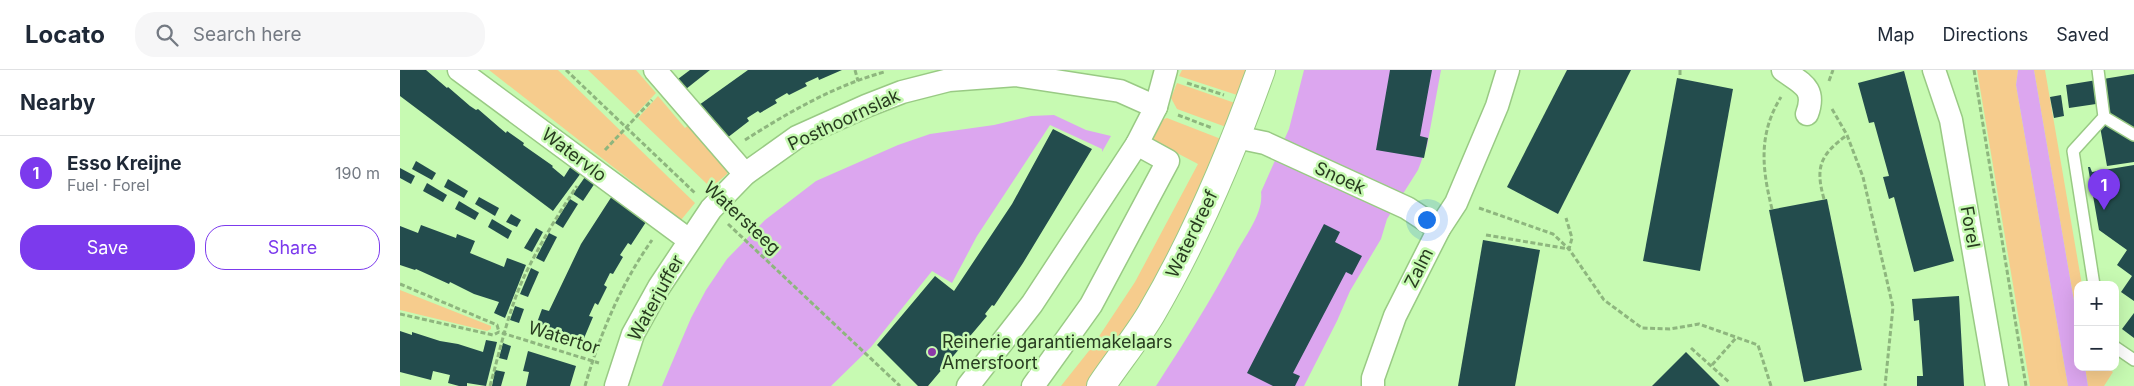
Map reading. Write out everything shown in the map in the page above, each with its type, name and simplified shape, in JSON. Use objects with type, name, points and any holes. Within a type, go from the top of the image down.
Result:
[{"type":"street","name":"Watervlo","points":[[459,70],[688,240]]},
{"type":"street","name":"Waterdreef","points":[[1101,386],[1150,315],[1192,239],[1236,137],[1261,70]]},
{"type":"street","name":"Zalm","points":[[1373,386],[1373,378],[1395,316],[1439,228],[1456,202],[1497,106],[1508,70]]},
{"type":"street","points":[[1783,70],[1806,86],[1810,97],[1810,106],[1807,114]]},
{"type":"street","name":"Forel","points":[[1934,70],[1951,120],[1998,386]]},
{"type":"street","points":[[968,386],[1032,304],[1137,144],[1156,107],[1165,72]]},
{"type":"street","name":"Posthoornslak","points":[[688,240],[711,209],[745,174],[796,137],[902,92],[950,80],[1016,75],[1120,91],[1156,107]]},
{"type":"street","points":[[661,77],[745,174]]},
{"type":"street","name":"Snoek","points":[[1236,137],[1265,143],[1407,208],[1439,228]]},
{"type":"street","points":[[1033,386],[1091,305],[1168,161],[1137,144]]},
{"type":"street","name":"Waterjuffer","points":[[619,378],[633,334],[688,240]]},
{"type":"lane","points":[[2093,281],[2073,151],[2104,116],[2098,70]]},
{"type":"lane","points":[[2104,116],[2134,135]]},
{"type":"lane","points":[[2119,351],[2134,360]]},
{"type":"path","name":"Watersteeg","points":[[566,70],[900,386]]},
{"type":"path","points":[[1680,70],[1680,75]]},
{"type":"path","points":[[1828,85],[1833,70]]},
{"type":"path","points":[[1974,70],[2026,386]]},
{"type":"path","points":[[1165,72],[1249,104]]},
{"type":"path","points":[[490,386],[504,334],[527,272],[552,224],[589,167],[626,127],[661,77]]},
{"type":"path","points":[[1772,209],[1764,174],[1763,152],[1773,110],[1784,94]]},
{"type":"path","points":[[1830,105],[1847,135],[1863,177],[1893,306],[1885,386]]},
{"type":"path","points":[[1156,107],[1236,137]]},
{"type":"path","points":[[1824,199],[1819,175],[1821,161],[1829,150],[1847,135]]},
{"type":"path","points":[[1456,202],[1553,234],[1569,248],[1604,300],[1642,328],[1670,329],[1699,324],[1758,345],[1770,386]]},
{"type":"path","points":[[1566,218],[1572,238],[1569,248]]},
{"type":"path","points":[[585,386],[592,361],[618,296],[644,250],[664,223]]},
{"type":"path","points":[[1486,235],[1569,248]]},
{"type":"path","name":"Watertor","points":[[400,284],[497,325],[499,332]]},
{"type":"path","name":"Watertor","points":[[400,314],[493,335],[499,332],[592,361],[619,378]]},
{"type":"path","points":[[1712,365],[1736,338]]},
{"type":"path","points":[[1691,348],[1729,382]]},
{"type":"shaded area","points":[[489,70],[558,70],[695,203],[681,220]]},
{"type":"shaded area","points":[[588,70],[636,70],[656,93],[635,115]]},
{"type":"shaded area","points":[[1182,70],[1247,70],[1237,95],[1179,76]]},
{"type":"shaded area","points":[[1304,70],[1441,70],[1427,146],[1418,170],[1387,219],[1381,239],[1350,291],[1304,386],[1156,386],[1207,305],[1257,216],[1260,208],[1261,192],[1289,129]]},
{"type":"shaded area","points":[[1977,70],[2018,70],[2016,85],[2068,386],[2030,386]]},
{"type":"shaded area","points":[[2018,70],[2034,70],[2074,301],[2074,371],[2086,371],[2088,386],[2068,386],[2016,85]]},
{"type":"shaded area","points":[[2034,70],[2045,70],[2081,281],[2074,281],[2074,301]]},
{"type":"shaded area","points":[[1177,83],[1235,103],[1226,127],[1177,109],[1171,98]]},
{"type":"shaded area","points":[[658,96],[685,128],[690,124],[728,170],[727,174],[713,186],[707,184],[638,118]]},
{"type":"shaded area","points":[[1054,115],[1086,130],[1111,136],[1102,152],[1102,149],[1050,125],[977,236],[952,283],[932,271],[871,347],[831,386],[662,386],[691,318],[706,290],[727,259],[765,220],[816,181],[898,145],[930,134],[994,125],[1031,116]]},
{"type":"shaded area","points":[[1167,118],[1221,139],[1177,247],[1112,356],[1086,386],[1061,386],[1092,347],[1135,282],[1198,164],[1154,141],[1151,133],[1155,122]]},
{"type":"shaded area","points":[[400,290],[491,326],[491,329],[487,331],[400,310]]},
{"type":"shaded area","points":[[2086,371],[2113,372],[2104,386],[2088,386]]},
{"type":"building","points":[[400,70],[426,70],[470,106],[476,110],[478,109],[506,133],[507,131],[524,143],[523,145],[553,166],[564,177],[571,166],[581,173],[553,211],[400,96]]},
{"type":"building","points":[[690,70],[710,70],[686,89],[678,79]]},
{"type":"building","points":[[748,70],[842,70],[819,80],[818,77],[805,83],[807,86],[789,95],[787,93],[775,100],[777,103],[747,118],[749,121],[727,138],[699,105]]},
{"type":"building","points":[[1390,70],[1432,70],[1420,136],[1428,138],[1424,158],[1376,150]]},
{"type":"building","points":[[1567,70],[1631,70],[1558,214],[1507,187]]},
{"type":"building","points":[[1904,71],[1954,261],[1914,272],[1894,197],[1889,199],[1883,177],[1889,176],[1874,122],[1869,123],[1858,83]]},
{"type":"building","points":[[2134,74],[2134,162],[2107,166],[2096,104],[2069,108],[2066,85]]},
{"type":"building","points":[[1677,78],[1733,89],[1700,271],[1643,261]]},
{"type":"building","points":[[2061,95],[2064,116],[2054,118],[2050,97]]},
{"type":"building","points":[[1053,129],[1092,149],[1023,263],[994,306],[992,305],[985,314],[987,316],[928,386],[918,386],[877,345],[935,276],[954,291],[1012,204]]},
{"type":"building","points":[[416,161],[436,173],[432,180],[412,169]]},
{"type":"building","points":[[2134,165],[2134,301],[2121,292],[2132,276],[2117,265],[2127,250],[2099,230],[2088,167],[2090,167],[2092,172]]},
{"type":"building","points":[[400,168],[415,176],[411,184],[400,178]]},
{"type":"building","points":[[585,177],[595,183],[583,201],[573,194]]},
{"type":"building","points":[[448,179],[468,191],[464,198],[444,187]]},
{"type":"building","points":[[427,183],[447,195],[443,202],[423,191]]},
{"type":"building","points":[[612,196],[646,222],[631,245],[628,243],[620,255],[623,257],[613,274],[610,273],[604,285],[607,287],[598,305],[595,303],[589,316],[593,317],[582,343],[535,328],[542,309],[549,311],[581,244]]},
{"type":"building","points":[[479,197],[499,208],[495,216],[475,204]]},
{"type":"building","points":[[570,199],[578,204],[563,228],[555,223]]},
{"type":"building","points":[[1827,199],[1862,370],[1804,382],[1769,210]]},
{"type":"building","points":[[459,201],[479,213],[475,220],[455,209]]},
{"type":"building","points":[[511,214],[521,220],[517,227],[506,222]]},
{"type":"building","points":[[492,219],[512,231],[508,239],[488,227]]},
{"type":"building","points":[[1324,224],[1340,232],[1335,242],[1362,256],[1352,275],[1346,272],[1293,373],[1300,376],[1295,386],[1273,386],[1247,373]]},
{"type":"building","points":[[421,225],[456,238],[457,234],[475,241],[470,253],[504,267],[507,258],[526,265],[505,318],[494,313],[499,302],[474,294],[450,282],[449,284],[416,269],[400,265],[400,226],[418,233]]},
{"type":"building","points":[[536,228],[543,232],[532,252],[524,248]]},
{"type":"building","points":[[549,233],[557,237],[544,262],[536,258]]},
{"type":"building","points":[[1483,240],[1540,250],[1515,386],[1458,386]]},
{"type":"building","points":[[531,268],[539,272],[528,297],[520,294]]},
{"type":"building","points":[[1959,296],[1964,386],[1917,386],[1917,376],[1923,376],[1919,320],[1914,321],[1912,299]]},
{"type":"building","points":[[515,306],[524,309],[519,323],[510,320]]},
{"type":"building","points":[[2134,313],[2134,338],[2122,329]]},
{"type":"building","points":[[400,331],[412,335],[412,332],[483,352],[486,340],[497,342],[486,386],[467,383],[467,386],[459,386],[448,383],[450,375],[433,371],[431,380],[400,372]]},
{"type":"building","points":[[503,343],[511,346],[507,360],[499,358]]},
{"type":"building","points":[[528,351],[576,366],[570,386],[526,386],[529,372],[523,371]]},
{"type":"building","points":[[1686,352],[1720,386],[1652,386]]},
{"type":"building","points":[[495,370],[505,372],[501,386],[492,386]]},
{"type":"place","name":"Esso Kreijne","points":[[2104,210]]},
{"type":"place","name":"Reinerie garantiemakelaars Amersfoort","points":[[932,352]]}]
